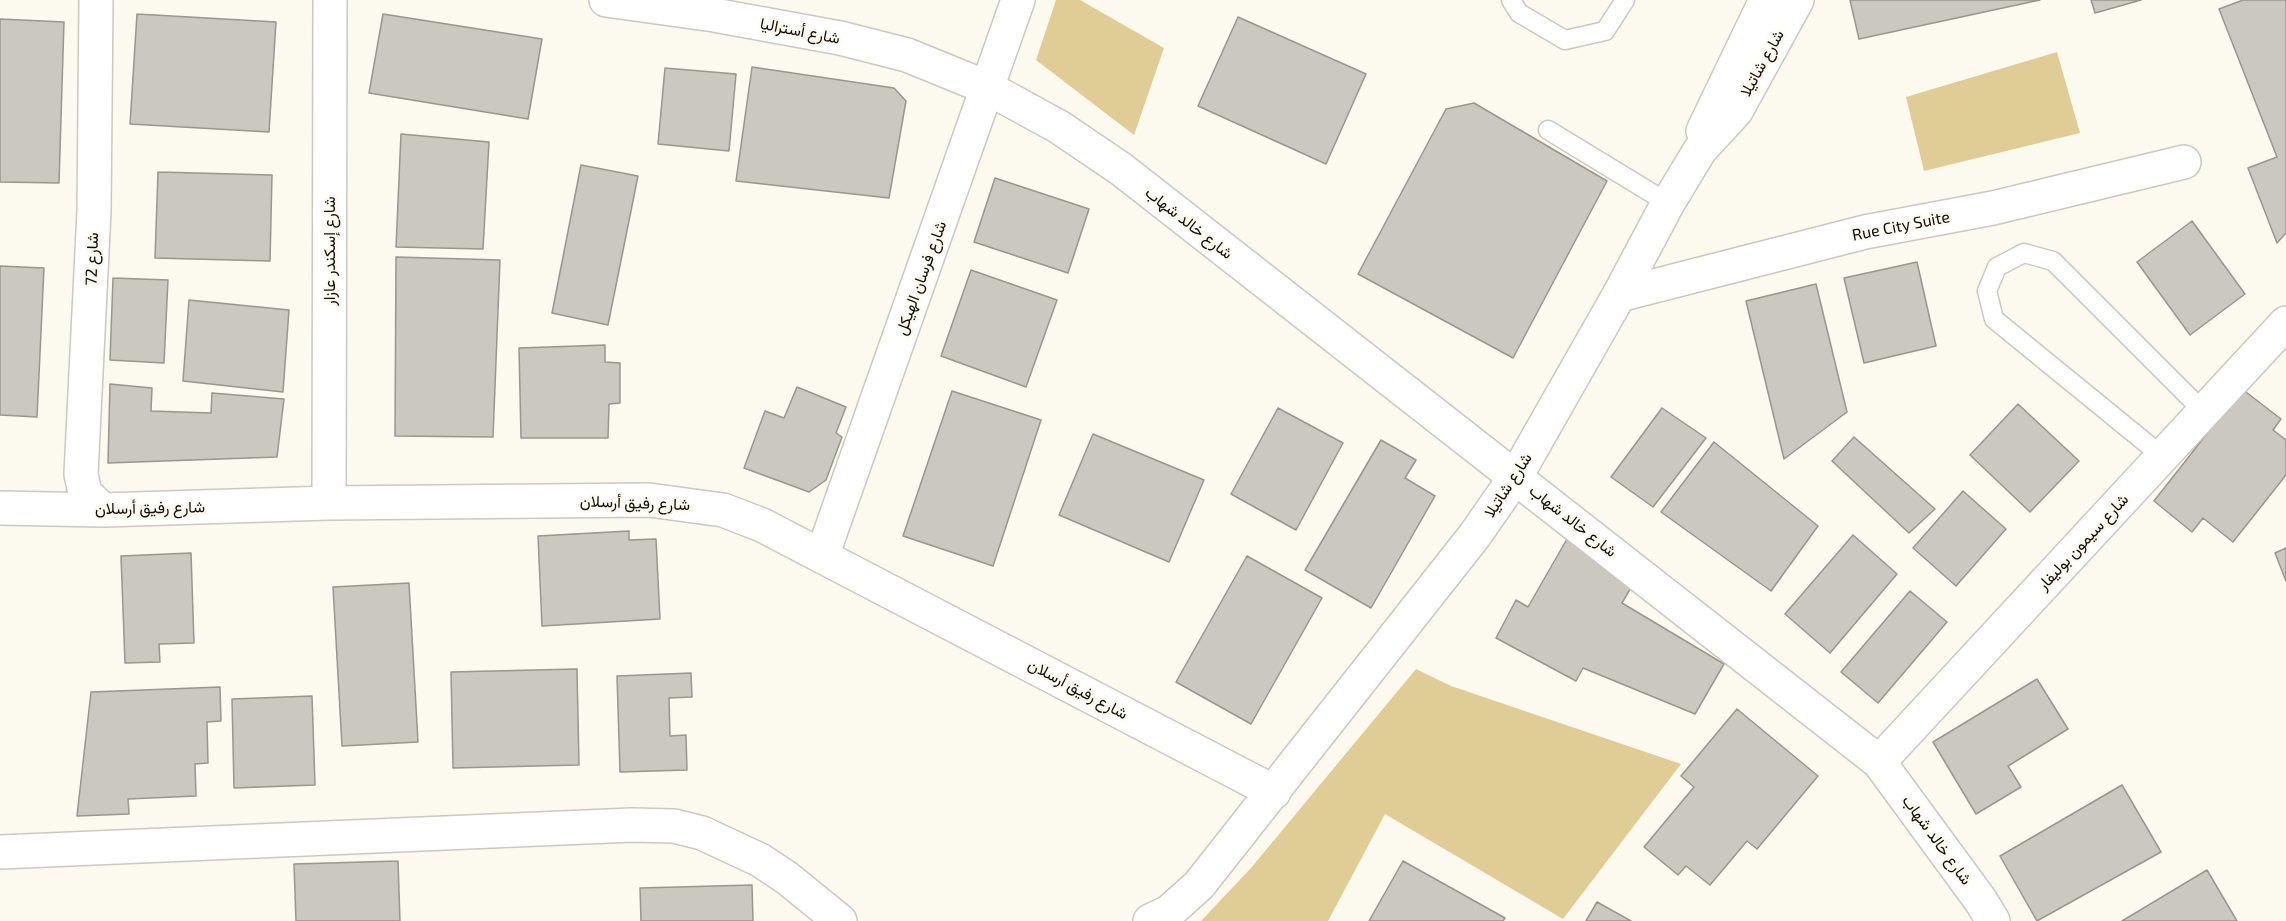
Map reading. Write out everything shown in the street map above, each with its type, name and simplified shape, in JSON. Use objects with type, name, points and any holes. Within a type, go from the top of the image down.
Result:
[{"type":"street","name":"شارع 72","points":[[96,0],[94,211],[81,474],[85,493],[103,510]]},
{"type":"street","name":"شارع إسكندر عازار","points":[[329,503],[330,0]]},
{"type":"street","name":"شارع أستراليا","points":[[606,0],[716,8],[907,55],[988,88]]},
{"type":"street","name":"شارع فرسان الهيكل","points":[[822,556],[1018,0]]},
{"type":"street","name":"شارع شاتيلا","points":[[1700,150],[1704,126],[1766,0]]},
{"type":"street","name":"شارع شاتيلا","points":[[1150,921],[1169,912],[1199,885],[1475,535],[1516,476],[1619,295],[1668,203],[1700,150],[1736,111],[1797,0]]},
{"type":"street","name":"شارع خالد شهاب","points":[[988,88],[1059,127],[1121,169],[1473,447],[1516,476],[1880,762],[1981,901],[1992,921]]},
{"type":"street","name":"Rue City Suite","points":[[1619,295],[1865,232],[1993,208],[2184,162]]},
{"type":"street","name":"شارع سيمون بوليفار","points":[[1880,762],[2286,323]]},
{"type":"street","name":"شارع رفيق أرسلان","points":[[0,508],[103,510],[329,503],[650,500],[723,510],[762,525],[1274,792]]},
{"type":"street","points":[[0,852],[632,825],[674,826],[702,833],[760,860],[787,878],[840,921]]},
{"type":"lane","points":[[1511,0],[1519,13],[1565,40],[1605,32],[1625,0]]},
{"type":"lane","points":[[1548,130],[1668,203]]},
{"type":"lane","points":[[2162,456],[1994,319],[1987,291],[1997,267],[2024,253],[2053,261],[2204,412]]},
{"type":"shaded area","points":[[1056,0],[1080,0],[1164,48],[1134,135],[1036,60]]},
{"type":"shaded area","points":[[2057,52],[2080,133],[1924,171],[1906,97]]},
{"type":"shaded area","points":[[1416,669],[1451,686],[1681,764],[1563,919],[1385,814],[1328,921],[1201,921],[1251,868]]},
{"type":"building","points":[[1850,0],[2040,0],[1859,39]]},
{"type":"building","points":[[2091,0],[2141,0],[2095,13]]},
{"type":"building","points":[[2243,0],[2286,0],[2286,233],[2277,243],[2248,168],[2277,157],[2219,9]]},
{"type":"building","points":[[137,14],[276,22],[269,132],[130,124]]},
{"type":"building","points":[[383,14],[542,39],[528,119],[369,93]]},
{"type":"building","points":[[1238,17],[1366,74],[1326,164],[1198,106]]},
{"type":"building","points":[[0,19],[64,22],[59,183],[0,182]]},
{"type":"building","points":[[752,67],[894,88],[906,101],[889,198],[736,181]]},
{"type":"building","points":[[665,68],[736,74],[729,151],[658,144]]},
{"type":"building","points":[[1474,103],[1607,181],[1513,358],[1358,274],[1446,109]]},
{"type":"building","points":[[401,134],[489,142],[483,249],[396,247]]},
{"type":"building","points":[[581,165],[638,176],[608,325],[552,313]]},
{"type":"building","points":[[158,172],[272,175],[270,261],[155,258]]},
{"type":"building","points":[[995,178],[1089,209],[1068,273],[974,242]]},
{"type":"building","points":[[2192,221],[2245,294],[2190,335],[2137,262]]},
{"type":"building","points":[[396,257],[500,260],[493,437],[395,436]]},
{"type":"building","points":[[1917,262],[1936,346],[1864,363],[1844,278]]},
{"type":"building","points":[[0,266],[44,268],[37,417],[0,415]]},
{"type":"building","points":[[971,270],[1057,300],[1026,387],[941,356]]},
{"type":"building","points":[[113,278],[168,280],[164,363],[110,360]]},
{"type":"building","points":[[1816,284],[1847,412],[1784,459],[1746,301]]},
{"type":"building","points":[[189,300],[289,310],[283,392],[183,381]]},
{"type":"building","points":[[605,345],[605,362],[620,363],[620,403],[609,404],[608,438],[521,438],[519,348]]},
{"type":"building","points":[[110,384],[152,388],[151,411],[211,413],[212,393],[284,399],[277,457],[108,463]]},
{"type":"building","points":[[797,387],[846,407],[836,433],[842,437],[826,480],[809,492],[744,468],[765,411],[784,418]]},
{"type":"building","points":[[2242,389],[2281,419],[2273,430],[2286,440],[2286,475],[2233,542],[2203,518],[2192,532],[2154,501]]},
{"type":"building","points":[[952,391],[1041,420],[993,566],[903,536]]},
{"type":"building","points":[[2018,404],[2079,461],[2030,512],[1970,455]]},
{"type":"building","points":[[1278,408],[1343,443],[1296,530],[1231,494]]},
{"type":"building","points":[[1662,408],[1706,438],[1653,507],[1611,477]]},
{"type":"building","points":[[1093,434],[1204,480],[1169,562],[1059,515]]},
{"type":"building","points":[[1854,437],[1935,509],[1909,533],[1832,461]]},
{"type":"building","points":[[1381,440],[1416,460],[1405,478],[1435,496],[1371,608],[1305,570]]},
{"type":"building","points":[[1714,442],[1818,526],[1771,591],[1661,512]]},
{"type":"building","points":[[1963,491],[2006,529],[1956,586],[1913,548]]},
{"type":"building","points":[[629,531],[629,540],[656,539],[660,619],[542,626],[538,536]]},
{"type":"building","points":[[1853,535],[1897,574],[1830,653],[1785,614]]},
{"type":"building","points":[[1567,539],[1636,579],[1622,603],[1724,664],[1695,714],[1583,668],[1576,681],[1496,638],[1516,600],[1528,607]]},
{"type":"building","points":[[2286,548],[2286,581],[2275,553]]},
{"type":"building","points":[[191,553],[194,643],[159,644],[160,662],[125,663],[121,556]]},
{"type":"building","points":[[1247,556],[1322,598],[1251,724],[1176,682]]},
{"type":"building","points":[[409,583],[418,742],[342,746],[333,587]]},
{"type":"building","points":[[1910,591],[1947,622],[1878,703],[1841,672]]},
{"type":"building","points":[[577,669],[579,765],[453,768],[451,672]]},
{"type":"building","points":[[691,673],[692,697],[669,698],[670,736],[686,735],[687,770],[620,772],[617,676]]},
{"type":"building","points":[[2037,679],[2068,729],[2008,766],[2021,787],[1976,814],[1933,742]]},
{"type":"building","points":[[220,687],[221,721],[207,722],[208,763],[195,764],[196,796],[128,799],[129,814],[77,816],[91,692]]},
{"type":"building","points":[[312,696],[315,785],[234,788],[232,699]]},
{"type":"building","points":[[1737,709],[1818,776],[1757,849],[1747,841],[1710,885],[1686,866],[1678,875],[1644,847],[1694,787],[1681,776]]},
{"type":"building","points":[[2122,785],[2161,852],[2037,921],[2000,856]]},
{"type":"building","points":[[398,861],[400,921],[296,921],[294,864]]},
{"type":"building","points":[[1403,861],[1505,918],[1503,921],[1369,921]]},
{"type":"building","points":[[2207,870],[2237,921],[2122,921]]},
{"type":"building","points":[[752,885],[753,921],[641,921],[640,888]]},
{"type":"building","points":[[1597,902],[1631,921],[1586,921]]}]
